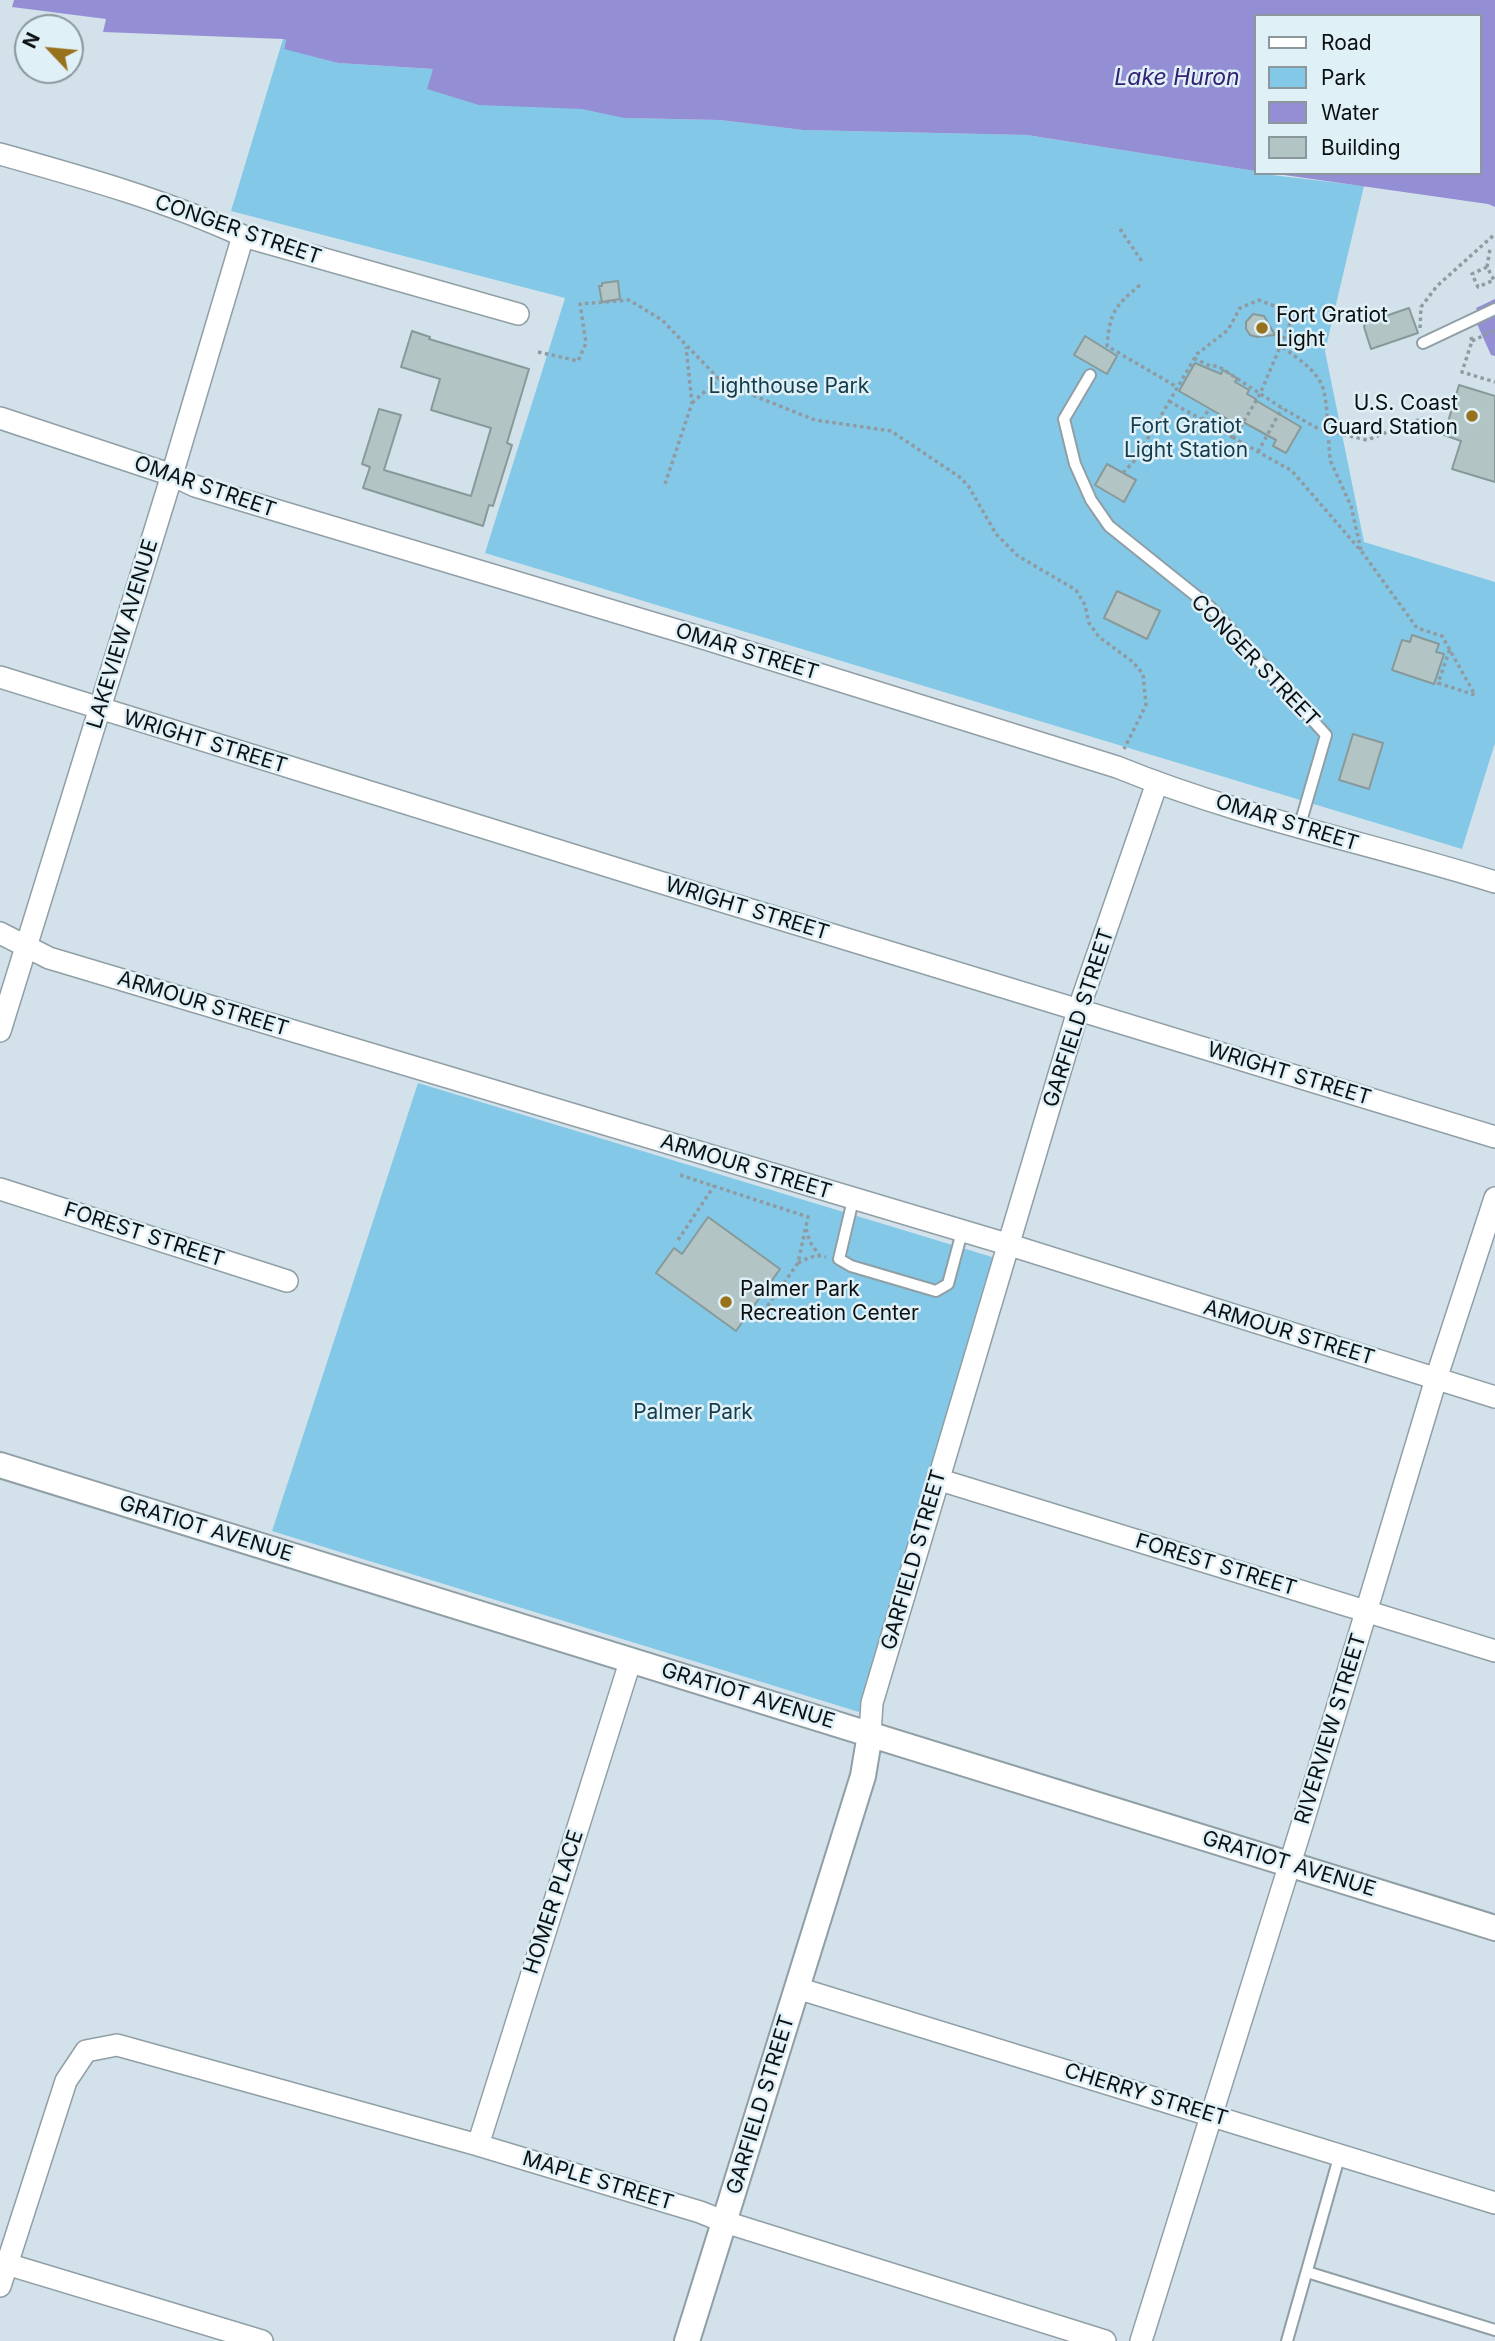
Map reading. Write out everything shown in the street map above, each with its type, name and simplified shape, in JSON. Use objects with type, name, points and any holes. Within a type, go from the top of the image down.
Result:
[{"type":"street","name":"CONGER STREET","points":[[0,153],[202,217],[243,236],[518,314]]},
{"type":"street","name":"LAKEVIEW AVENUE","points":[[0,1031],[243,236]]},
{"type":"street","name":"OMAR STREET","points":[[0,418],[172,475],[208,490],[706,639],[1118,767],[1157,783],[1299,828],[1495,882]]},
{"type":"street","name":"WRIGHT STREET","points":[[0,677],[1495,1137]]},
{"type":"street","name":"GARFIELD STREET","points":[[687,2341],[863,1776],[872,1703],[937,1479],[1079,1011],[1157,783]]},
{"type":"street","name":"ARMOUR STREET","points":[[0,933],[62,962],[1010,1245],[1495,1397]]},
{"type":"street","name":"FOREST STREET","points":[[0,1189],[287,1281]]},
{"type":"street","name":"RIVERVIEW STREET","points":[[1141,2341],[1290,1864],[1436,1379],[1495,1198]]},
{"type":"street","name":"GRATIOT AVENUE","points":[[0,1465],[1495,1928]]},
{"type":"street","name":"FOREST STREET","points":[[937,1479],[1495,1651]]},
{"type":"street","name":"HOMER PLACE","points":[[478,2145],[631,1659]]},
{"type":"street","name":"CHERRY STREET","points":[[797,1987],[1495,2203]]},
{"type":"street","name":"MAPLE STREET","points":[[3,2263],[66,2081],[86,2051],[117,2045],[478,2145],[700,2212],[1105,2341]]},
{"type":"street","points":[[0,2286],[3,2263],[262,2341]]},
{"type":"lane","points":[[1423,343],[1495,309]]},
{"type":"lane","name":"CONGER STREET","points":[[1090,375],[1064,419],[1074,464],[1091,500],[1108,526],[1210,607],[1326,735],[1299,828]]},
{"type":"lane","points":[[853,1200],[839,1259],[851,1266],[936,1291],[948,1284],[962,1232]]},
{"type":"lane","points":[[1287,2341],[1340,2154]]},
{"type":"lane","points":[[1307,2273],[1495,2330]]},
{"type":"path","points":[[1120,229],[1143,263]]},
{"type":"path","points":[[1423,343],[1420,334],[1421,307],[1437,286],[1495,234]]},
{"type":"path","points":[[1488,267],[1472,274],[1478,287],[1494,280],[1488,267],[1490,249]]},
{"type":"path","points":[[1140,285],[1114,309],[1107,346],[1177,387]]},
{"type":"path","points":[[538,352],[578,361],[586,343],[580,304],[629,300],[662,320],[719,379],[744,392],[815,420],[879,428],[902,438],[961,478],[996,534],[1018,556],[1076,590],[1085,605],[1089,624],[1099,637],[1133,662],[1143,674],[1146,705],[1127,741],[1118,767]]},
{"type":"path","points":[[1123,473],[1135,460],[1194,358],[1228,330],[1240,308],[1259,300],[1294,314],[1260,394],[1234,438]]},
{"type":"path","points":[[1466,323],[1472,341],[1462,372],[1495,382]]},
{"type":"path","points":[[1472,341],[1495,330]]},
{"type":"path","points":[[665,484],[692,402],[686,345]]},
{"type":"path","points":[[1280,345],[1314,373],[1321,383],[1330,460],[1351,506],[1362,552]]},
{"type":"path","points":[[1194,358],[1227,371],[1282,408],[1317,428],[1328,431],[1367,440],[1423,418]]},
{"type":"path","points":[[692,402],[719,379]]},
{"type":"path","points":[[1169,401],[1292,471],[1362,552],[1417,628],[1442,636],[1450,649],[1475,695],[1438,683],[1450,649]]},
{"type":"path","points":[[1258,452],[1282,408]]},
{"type":"path","points":[[1202,420],[1209,409]]},
{"type":"path","points":[[1142,419],[1154,427]]},
{"type":"path","points":[[1419,637],[1422,629]]},
{"type":"path","points":[[1425,639],[1428,631]]},
{"type":"path","points":[[1433,642],[1435,634]]},
{"type":"path","points":[[680,1175],[808,1217],[798,1263],[756,1322]]},
{"type":"path","points":[[678,1240],[714,1186]]},
{"type":"path","points":[[806,1227],[810,1242],[819,1255]]},
{"type":"path","points":[[798,1263],[819,1255],[839,1259]]},
{"type":"green space","name":"Lighthouse Park","points":[[283,39],[286,40],[284,48],[338,63],[433,69],[624,118],[720,120],[803,130],[1027,135],[1254,171],[1254,175],[1364,186],[1325,351],[1364,542],[1495,582],[1495,743],[1462,849],[485,553],[565,298],[231,211]]},
{"type":"green space","name":"Palmer Park","points":[[418,1083],[1002,1260],[859,1712],[272,1531]]},
{"type":"water","name":"Lake Huron","points":[[14,0],[1495,0],[1495,207],[1284,175],[1481,175],[1481,14],[1254,14],[1254,171],[1027,135],[803,130],[720,120],[624,118],[582,109],[479,105],[427,89],[433,69],[338,63],[284,49],[286,40],[283,39],[103,32],[106,19],[84,16],[84,14],[12,7]]},
{"type":"water","points":[[1495,299],[1495,356],[1491,355],[1477,324],[1482,322],[1476,308]]},
{"type":"building","points":[[618,281],[620,299],[602,302],[599,286],[602,286],[602,283]]},
{"type":"building","points":[[1409,308],[1418,333],[1371,349],[1365,323]]},
{"type":"building","name":"Fort Gratiot Light","points":[[1253,314],[1264,316],[1275,335],[1250,335],[1246,322]]},
{"type":"building","points":[[412,331],[430,337],[429,339],[529,369],[507,443],[512,445],[493,506],[489,505],[483,526],[363,488],[370,467],[362,464],[379,409],[401,415],[384,470],[471,496],[491,428],[431,410],[440,379],[401,367]]},
{"type":"building","points":[[1085,336],[1117,356],[1107,374],[1074,355]]},
{"type":"building","points":[[1195,363],[1221,374],[1223,370],[1237,378],[1235,382],[1249,390],[1247,394],[1301,427],[1286,453],[1273,446],[1276,440],[1243,422],[1240,426],[1179,391]]},
{"type":"building","name":"U.S. Coast Guard Station","points":[[1459,385],[1495,396],[1495,482],[1452,469],[1461,441],[1444,435]]},
{"type":"building","points":[[1107,464],[1136,480],[1124,502],[1095,485]]},
{"type":"building","points":[[1117,591],[1160,611],[1147,639],[1104,618]]},
{"type":"building","points":[[1412,635],[1439,644],[1436,652],[1444,654],[1434,684],[1392,670],[1402,640],[1410,642]]},
{"type":"building","points":[[1353,734],[1383,743],[1369,789],[1339,780]]},
{"type":"building","name":"Palmer Park Recreation Center","points":[[708,1217],[780,1269],[736,1331],[656,1273],[674,1248],[682,1254]]},
{"type":"place","name":"Fort Gratiot Light","points":[[1262,328]]},
{"type":"place","name":"U.S. Coast Guard Station","points":[[1472,416]]},
{"type":"place","name":"Palmer Park Recreation Center","points":[[726,1302]]},
{"type":"park label","name":"Fort Gratiot Light Station","points":[[1186,439]]}]
